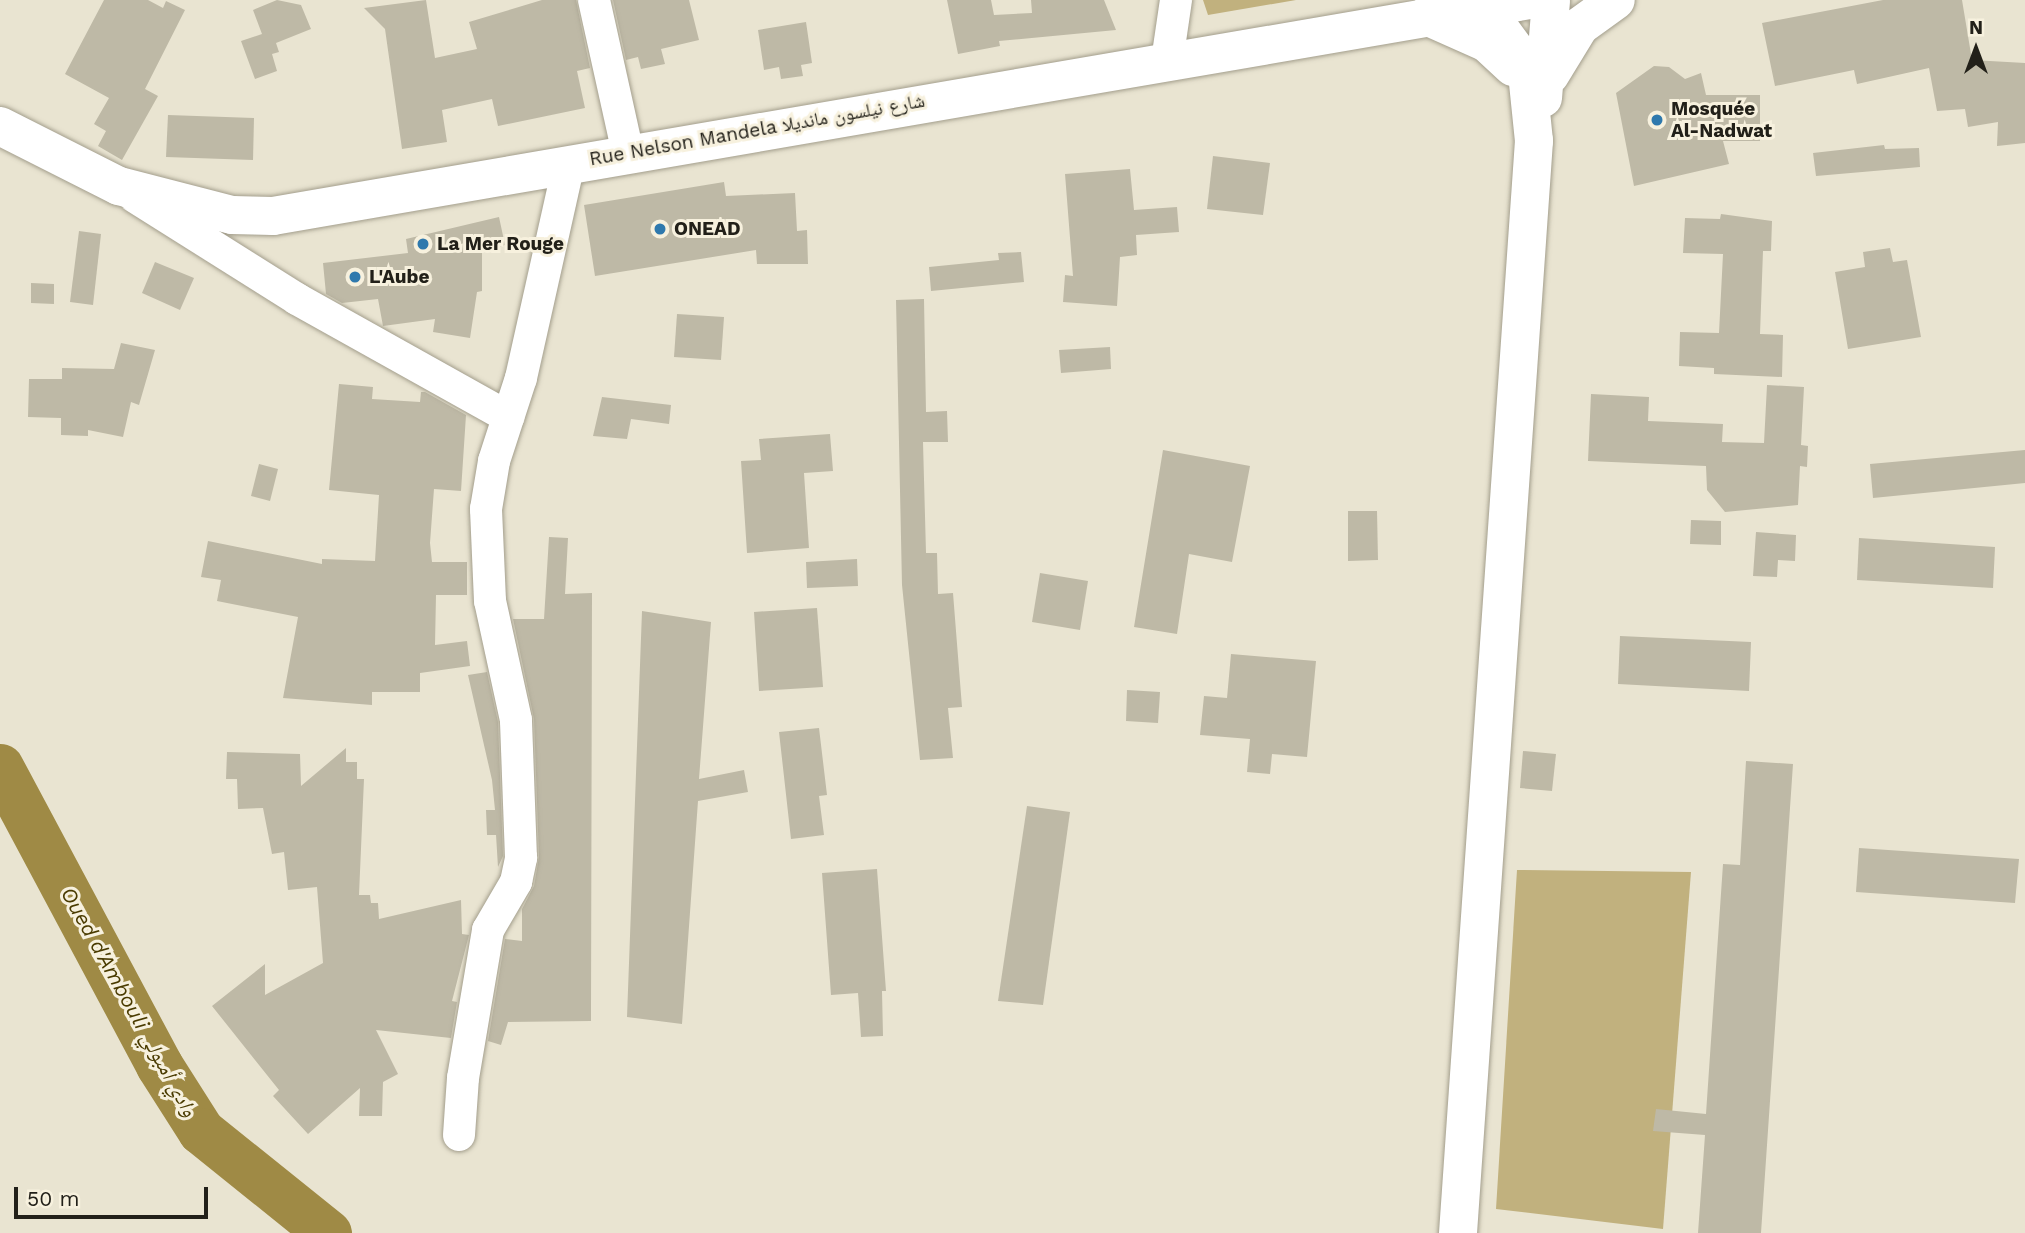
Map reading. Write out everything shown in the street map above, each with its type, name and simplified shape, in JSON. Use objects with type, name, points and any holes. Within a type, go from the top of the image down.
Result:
[{"type":"main road","name":"Rue Nelson Mandela شارع نيلسون مانديلا","points":[[0,126],[119,187],[232,215],[273,216],[328,210],[569,163],[1530,0]]},
{"type":"main road","points":[[1458,1233],[1536,93],[1551,0]]},
{"type":"main road","points":[[1536,93],[1566,42],[1616,0]]},
{"type":"main road","points":[[1484,7],[1521,52],[1536,93]]},
{"type":"main road","points":[[1426,16],[1462,30],[1501,54],[1536,93]]},
{"type":"street","points":[[594,0],[628,153]]},
{"type":"street","points":[[1167,61],[1176,0]]},
{"type":"street","points":[[459,1135],[463,1078],[488,930],[516,882],[521,858],[516,720],[490,601],[487,522],[495,460],[508,417],[569,163]]},
{"type":"street","points":[[119,187],[297,299],[508,417]]},
{"type":"shaded area","points":[[1203,0],[1296,0],[1208,15]]},
{"type":"shaded area","points":[[1517,870],[1691,872],[1663,1229],[1496,1209]]},
{"type":"building","points":[[104,0],[148,0],[163,8],[166,1],[185,10],[145,89],[158,96],[122,160],[98,146],[106,131],[94,124],[109,98],[65,74]]},
{"type":"building","points":[[277,0],[301,5],[311,29],[276,43],[279,52],[272,54],[277,71],[255,79],[241,41],[262,34],[253,10]]},
{"type":"building","points":[[426,0],[435,58],[477,49],[469,22],[542,0],[576,0],[590,68],[577,71],[585,108],[498,126],[492,99],[442,110],[447,142],[402,149],[385,29],[364,8]]},
{"type":"building","points":[[613,0],[689,0],[699,40],[661,49],[665,64],[641,69],[638,57],[626,60]]},
{"type":"building","points":[[947,0],[991,0],[994,15],[1032,13],[1031,0],[1104,0],[1116,30],[999,41],[1000,46],[958,54]]},
{"type":"building","points":[[1883,0],[1962,0],[1972,60],[2025,63],[2025,143],[1997,146],[1998,122],[1968,127],[1965,109],[1937,111],[1929,68],[1857,84],[1854,70],[1775,86],[1762,23]]},
{"type":"building","points":[[806,22],[812,63],[801,65],[803,76],[781,79],[779,67],[764,70],[758,30]]},
{"type":"building","points":[[1654,66],[1669,67],[1685,79],[1701,73],[1706,95],[1760,95],[1760,141],[1723,141],[1729,164],[1634,186],[1616,93]]},
{"type":"building","points":[[168,115],[254,118],[253,160],[166,157]]},
{"type":"building","points":[[1884,145],[1885,149],[1919,148],[1920,167],[1816,176],[1813,153]]},
{"type":"building","points":[[1213,156],[1270,163],[1263,215],[1207,209]]},
{"type":"building","points":[[1130,169],[1134,210],[1177,207],[1179,232],[1136,235],[1137,255],[1120,257],[1117,306],[1063,302],[1065,275],[1073,276],[1065,174]]},
{"type":"building","name":"ONEAD","points":[[724,182],[726,196],[795,193],[797,231],[807,230],[808,264],[757,264],[756,250],[595,276],[584,205]]},
{"type":"building","points":[[1721,214],[1772,221],[1771,251],[1763,251],[1760,334],[1783,335],[1782,377],[1714,374],[1714,368],[1679,366],[1680,332],[1719,333],[1723,254],[1683,253],[1685,218],[1720,219]]},
{"type":"building","points":[[499,217],[505,245],[482,252],[482,291],[477,292],[470,338],[433,332],[435,319],[383,326],[378,299],[342,303],[326,294],[323,263],[408,253],[406,239]]},
{"type":"building","points":[[79,231],[101,234],[93,305],[70,302]]},
{"type":"building","points":[[1890,248],[1893,262],[1907,260],[1921,337],[1848,349],[1835,272],[1865,267],[1863,252]]},
{"type":"building","points":[[1021,252],[1024,282],[931,291],[929,267],[999,260],[998,253]]},
{"type":"building","points":[[155,262],[194,278],[180,310],[142,293]]},
{"type":"building","points":[[31,283],[54,284],[54,304],[31,303]]},
{"type":"building","points":[[924,299],[926,412],[947,411],[948,442],[923,442],[926,553],[937,553],[938,594],[953,593],[962,707],[948,708],[953,758],[920,760],[902,585],[896,300]]},
{"type":"building","points":[[677,314],[724,317],[721,360],[674,357]]},
{"type":"building","points":[[121,343],[155,350],[139,405],[131,402],[123,437],[88,430],[88,436],[61,435],[61,418],[28,417],[29,379],[62,379],[62,368],[114,369]]},
{"type":"building","points":[[1110,347],[1111,369],[1061,373],[1059,350]]},
{"type":"building","points":[[339,384],[373,387],[372,399],[420,402],[421,392],[425,392],[466,415],[461,491],[434,489],[430,543],[432,562],[467,562],[467,595],[436,595],[435,645],[467,641],[470,666],[420,673],[420,692],[372,692],[372,705],[283,698],[298,617],[217,601],[221,580],[201,577],[208,541],[322,564],[322,559],[375,561],[379,495],[329,490]]},
{"type":"building","points":[[1767,385],[1804,387],[1801,445],[1808,446],[1807,467],[1800,466],[1798,505],[1725,512],[1707,490],[1706,466],[1588,461],[1591,394],[1649,397],[1648,421],[1723,424],[1722,442],[1764,443]]},
{"type":"building","points":[[602,397],[671,405],[669,424],[631,419],[627,439],[593,436]]},
{"type":"building","points":[[830,434],[833,471],[804,473],[809,548],[747,553],[741,461],[761,460],[759,439]]},
{"type":"building","points":[[1163,450],[1250,466],[1232,562],[1189,554],[1177,634],[1134,627]]},
{"type":"building","points":[[2025,450],[2025,483],[1873,498],[1870,464]]},
{"type":"building","points":[[259,464],[278,469],[270,501],[251,496]]},
{"type":"building","points":[[1348,511],[1377,511],[1378,560],[1348,561]]},
{"type":"building","points":[[1691,520],[1721,521],[1721,545],[1690,544]]},
{"type":"building","points":[[1756,532],[1796,535],[1795,561],[1778,560],[1777,577],[1753,576]]},
{"type":"building","points":[[549,537],[568,538],[565,594],[592,593],[591,1021],[508,1022],[501,1045],[488,1041],[505,939],[522,941],[522,909],[534,886],[539,857],[534,719],[513,619],[544,619]]},
{"type":"building","points":[[1859,538],[1995,547],[1993,588],[1857,580]]},
{"type":"building","points":[[857,559],[858,586],[807,588],[806,562]]},
{"type":"building","points":[[1040,573],[1088,581],[1080,630],[1032,622]]},
{"type":"building","points":[[817,608],[823,687],[759,691],[754,612]]},
{"type":"building","points":[[642,611],[711,622],[699,779],[744,770],[748,792],[698,801],[682,1024],[627,1017]]},
{"type":"building","points":[[1620,636],[1751,642],[1749,691],[1618,684]]},
{"type":"building","points":[[1231,654],[1316,661],[1307,757],[1272,754],[1270,774],[1247,772],[1250,739],[1200,735],[1204,696],[1227,698]]},
{"type":"building","points":[[487,672],[498,722],[503,856],[498,867],[496,835],[487,835],[486,810],[495,810],[492,780],[468,675]]},
{"type":"building","points":[[1127,690],[1160,692],[1158,723],[1126,721]]},
{"type":"building","points":[[819,728],[827,795],[819,796],[824,835],[791,839],[779,732]]},
{"type":"building","points":[[346,748],[346,762],[357,762],[357,779],[364,779],[359,895],[370,895],[371,903],[378,903],[379,919],[461,900],[462,934],[469,935],[452,1001],[457,1002],[451,1038],[376,1030],[398,1074],[383,1082],[382,1116],[359,1116],[360,1088],[308,1134],[273,1096],[279,1090],[212,1006],[265,964],[265,995],[323,963],[317,887],[288,890],[284,852],[272,854],[263,808],[238,809],[237,779],[226,779],[227,752],[300,754],[301,786]]},
{"type":"building","points":[[1523,751],[1556,754],[1552,791],[1520,788]]},
{"type":"building","points":[[1746,761],[1793,764],[1761,1233],[1698,1233],[1705,1135],[1653,1131],[1656,1109],[1706,1114],[1723,864],[1740,865]]},
{"type":"building","points":[[1027,806],[1070,812],[1043,1005],[998,1001]]},
{"type":"building","points":[[1859,848],[2019,859],[2015,903],[1856,892]]},
{"type":"building","points":[[877,869],[886,991],[882,991],[883,1036],[861,1037],[858,993],[831,995],[822,873]]},
{"type":"waterway","name":"Oued d'Ambouli وادي أمبولي","points":[[0,767],[159,1065],[201,1131],[328,1233]]},
{"type":"place","name":"Mosquée Al-Nadwat","points":[[1657,120]]},
{"type":"place","name":"ONEAD","points":[[660,229]]},
{"type":"place","name":"La Mer Rouge","points":[[423,244]]},
{"type":"place","name":"L'Aube","points":[[355,277]]}]
